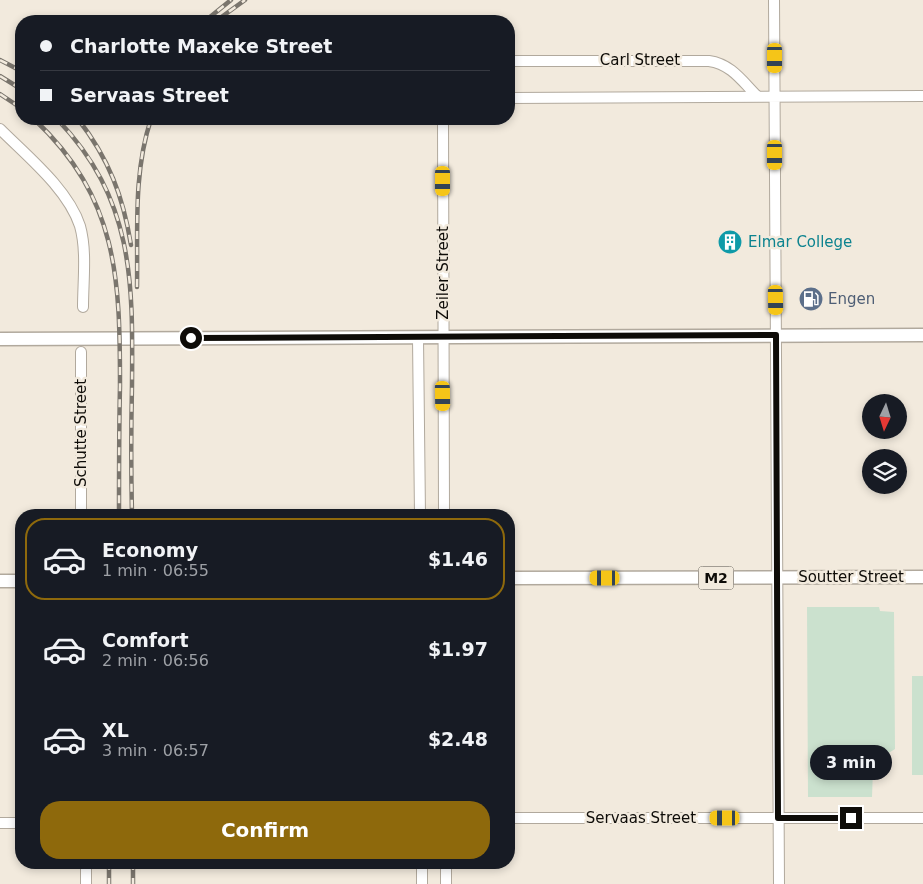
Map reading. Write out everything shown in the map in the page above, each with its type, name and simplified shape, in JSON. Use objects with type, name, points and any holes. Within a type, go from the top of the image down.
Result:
[{"type":"main road","points":[[0,339],[923,335]]},
{"type":"main road","name":"Soutter Street","points":[[515,578],[923,577]]},
{"type":"main road","points":[[0,581],[15,581]]},
{"type":"street","points":[[774,0],[779,884]]},
{"type":"street","name":"Carl Street","points":[[515,61],[709,61],[721,63],[729,68],[757,96]]},
{"type":"street","points":[[515,98],[923,96]]},
{"type":"street","name":"Zeiler Street","points":[[443,125],[444,509]]},
{"type":"street","points":[[0,129],[54,184],[80,226],[83,249],[82,307]]},
{"type":"street","points":[[418,338],[420,509]]},
{"type":"street","name":"Schutte Street","points":[[81,352],[82,509]]},
{"type":"street","name":"Servaas Street","points":[[515,818],[923,818]]},
{"type":"street","points":[[0,823],[15,823]]},
{"type":"street","points":[[86,869],[86,884]]},
{"type":"street","points":[[422,869],[422,884]]},
{"type":"street","points":[[446,869],[446,884]]},
{"type":"green space","points":[[807,607],[879,607],[880,611],[894,612],[895,749],[879,759],[873,769],[872,797],[808,797]]},
{"type":"green space","points":[[912,676],[923,676],[923,775],[912,775]]},
{"type":"railway","points":[[212,15],[231,0]]},
{"type":"railway","points":[[224,15],[245,0]]},
{"type":"railway","points":[[0,60],[15,68]]},
{"type":"railway","points":[[0,76],[15,85]]},
{"type":"railway","points":[[0,94],[15,104]]},
{"type":"railway","points":[[40,125],[62,149],[83,179],[98,210],[109,242],[115,275],[120,347],[119,509]]},
{"type":"railway","points":[[62,125],[82,149],[101,180],[115,211],[124,243],[132,311],[132,509]]},
{"type":"railway","points":[[82,125],[98,149],[113,179],[124,210],[131,245]]},
{"type":"railway","points":[[137,287],[139,181],[141,160],[149,125]]},
{"type":"railway","points":[[109,869],[109,884]]},
{"type":"railway","points":[[133,869],[133,884]]},
{"type":"place","name":"Elmar College","points":[[730,242]]},
{"type":"place","name":"Engen","points":[[811,299]]},
{"type":"route","points":[[191,338],[776,335],[778,818],[851,818]]}]
